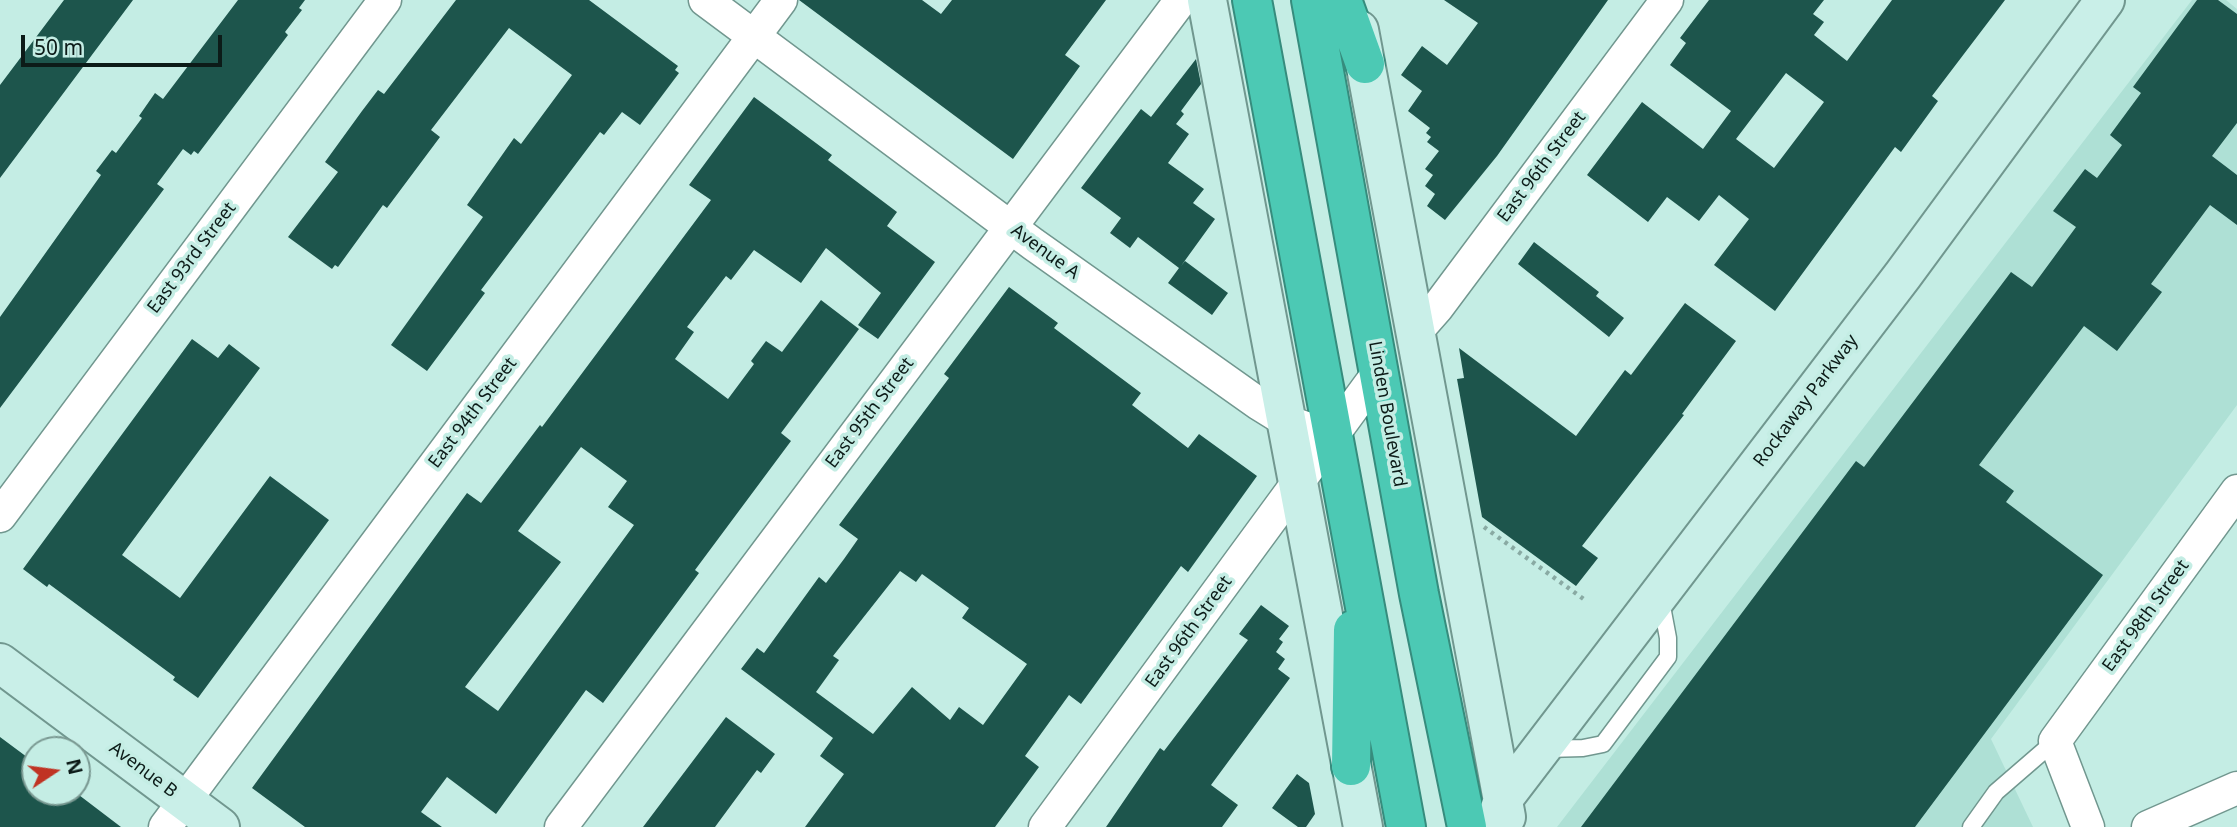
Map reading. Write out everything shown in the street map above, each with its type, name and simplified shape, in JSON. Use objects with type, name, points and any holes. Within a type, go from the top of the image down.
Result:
[{"type":"highway","points":[[1252,0],[1406,827]]},
{"type":"highway","name":"Linden Boulevard","points":[[1311,0],[1422,607],[1482,820]]},
{"type":"highway","points":[[1342,0],[1365,64]]},
{"type":"highway","points":[[1351,766],[1356,561]]},
{"type":"street","name":"East 93rd Street","points":[[0,516],[384,0]]},
{"type":"street","name":"Avenue A","points":[[705,0],[1009,226],[1288,422],[1333,437]]},
{"type":"street","name":"East 94th Street","points":[[175,814],[781,0]]},
{"type":"street","name":"East 95th Street","points":[[561,827],[1181,0]]},
{"type":"street","points":[[1207,0],[1363,827]]},
{"type":"street","points":[[1353,0],[1415,333],[1482,820]]},
{"type":"street","name":"East 96th Street","points":[[1415,333],[1437,308],[1667,0]]},
{"type":"street","name":"Rockaway Parkway","points":[[1482,820],[1540,749],[1903,275],[2105,0]]},
{"type":"street","points":[[1333,437],[1379,372]]},
{"type":"street","name":"East 96th Street","points":[[1045,827],[1333,437]]},
{"type":"street","name":"East 98th Street","points":[[2055,741],[2237,491]]},
{"type":"street","name":"Avenue B","points":[[0,663],[175,814],[220,827]]},
{"type":"street","points":[[2055,741],[2088,827]]},
{"type":"street","points":[[2148,827],[2237,788]]},
{"type":"lane","points":[[1970,827],[1996,792],[2055,741]]},
{"type":"path","points":[[1478,522],[1585,600]]},
{"type":"shaded area","points":[[2192,0],[2226,0],[2237,9],[2237,405],[1991,739],[2033,827],[1557,827]]},
{"type":"building","points":[[64,0],[133,0],[0,178],[0,85]]},
{"type":"building","points":[[238,0],[305,0],[299,8],[302,10],[285,32],[288,35],[198,154],[194,151],[191,155],[183,149],[157,184],[164,189],[0,408],[0,317],[101,175],[96,171],[112,150],[116,153],[142,118],[139,116],[155,93],[163,99]]},
{"type":"building","points":[[456,0],[589,0],[678,66],[675,70],[679,73],[640,125],[622,112],[604,135],[600,132],[481,290],[485,293],[427,371],[391,345],[483,217],[467,205],[514,138],[521,144],[572,75],[509,28],[431,130],[440,137],[387,208],[383,205],[338,267],[335,265],[332,269],[288,237],[338,172],[325,162],[378,90],[384,94]]},
{"type":"building","points":[[799,0],[922,0],[941,14],[952,0],[1106,0],[1065,55],[1080,66],[1013,159]]},
{"type":"building","points":[[1444,0],[1608,0],[1497,156],[1445,220],[1427,206],[1435,194],[1425,186],[1433,175],[1425,169],[1439,151],[1427,142],[1431,137],[1426,133],[1430,128],[1408,111],[1422,91],[1401,75],[1422,46],[1447,65],[1478,23]]},
{"type":"building","points":[[1709,0],[1824,0],[1813,14],[1824,22],[1814,35],[1847,61],[1892,0],[2005,0],[1932,96],[1938,101],[1901,152],[1895,147],[1775,311],[1714,265],[1749,219],[1719,195],[1699,221],[1667,197],[1648,222],[1587,175],[1642,102],[1703,149],[1731,111],[1670,65],[1686,43],[1680,38]],"holes":[[[1786,73],[1824,102],[1774,168],[1736,139]]]},
{"type":"building","points":[[2197,0],[2218,0],[2237,14],[2237,123],[2212,156],[2237,175],[2237,225],[2210,205],[2151,284],[2162,292],[2117,351],[2084,326],[1979,465],[2014,491],[2006,502],[2103,575],[1915,827],[1581,827],[1856,461],[1864,467],[2011,272],[2032,287],[2076,227],[2053,211],[2085,169],[2097,178],[2122,145],[2110,135],[2141,93],[2133,87]]},
{"type":"building","points":[[1196,59],[1201,84],[1181,111],[1184,114],[1176,124],[1189,134],[1168,163],[1204,189],[1193,203],[1215,219],[1181,266],[1185,261],[1228,293],[1212,315],[1168,283],[1179,268],[1138,237],[1130,248],[1110,233],[1121,218],[1081,188],[1141,109],[1151,117]]},
{"type":"building","points":[[754,97],[832,155],[828,160],[897,212],[887,226],[935,262],[878,339],[858,325],[881,293],[826,248],[801,283],[754,250],[731,280],[726,276],[687,327],[694,332],[675,359],[728,399],[754,364],[751,361],[766,341],[782,352],[821,300],[859,329],[781,433],[791,441],[695,570],[699,573],[603,703],[586,690],[496,814],[447,777],[421,812],[442,827],[305,827],[252,788],[467,493],[481,503],[540,425],[542,427],[711,200],[689,185]],"holes":[[[581,447],[627,481],[608,507],[634,525],[498,711],[465,687],[561,562],[518,531]]]},
{"type":"building","points":[[1534,242],[1599,292],[1596,296],[1624,318],[1609,337],[1518,264]]},
{"type":"building","points":[[1009,287],[1058,323],[1054,328],[1141,393],[1132,405],[1188,448],[1199,434],[1257,476],[1188,572],[1181,566],[1081,704],[1069,695],[1025,756],[1039,767],[995,827],[805,827],[844,774],[820,756],[833,738],[741,669],[757,648],[764,653],[819,577],[826,583],[858,539],[839,525],[949,378],[944,374]],"holes":[[[900,571],[916,582],[922,574],[969,608],[962,618],[1027,664],[983,725],[959,707],[950,720],[912,687],[873,734],[816,692],[839,660],[833,656]]]},
{"type":"building","points":[[1685,303],[1736,341],[1682,414],[1684,415],[1582,546],[1598,558],[1576,586],[1482,517],[1457,379],[1464,378],[1459,348],[1576,436],[1625,370],[1631,375]]},
{"type":"building","points":[[192,339],[218,358],[229,344],[260,368],[122,555],[180,598],[270,476],[329,520],[198,698],[173,680],[175,677],[49,584],[47,587],[23,569]]},
{"type":"building","points":[[1261,605],[1289,626],[1279,639],[1283,642],[1276,652],[1285,659],[1278,669],[1290,678],[1211,785],[1238,805],[1222,827],[1106,827],[1160,748],[1164,751],[1248,640],[1239,634]]},
{"type":"building","points":[[726,717],[775,754],[761,773],[757,770],[715,827],[643,827]]},
{"type":"building","points":[[0,737],[21,753],[21,806],[91,804],[121,827],[0,827]]},
{"type":"building","points":[[1297,774],[1309,783],[1315,814],[1306,827],[1298,827],[1272,808]]}]
